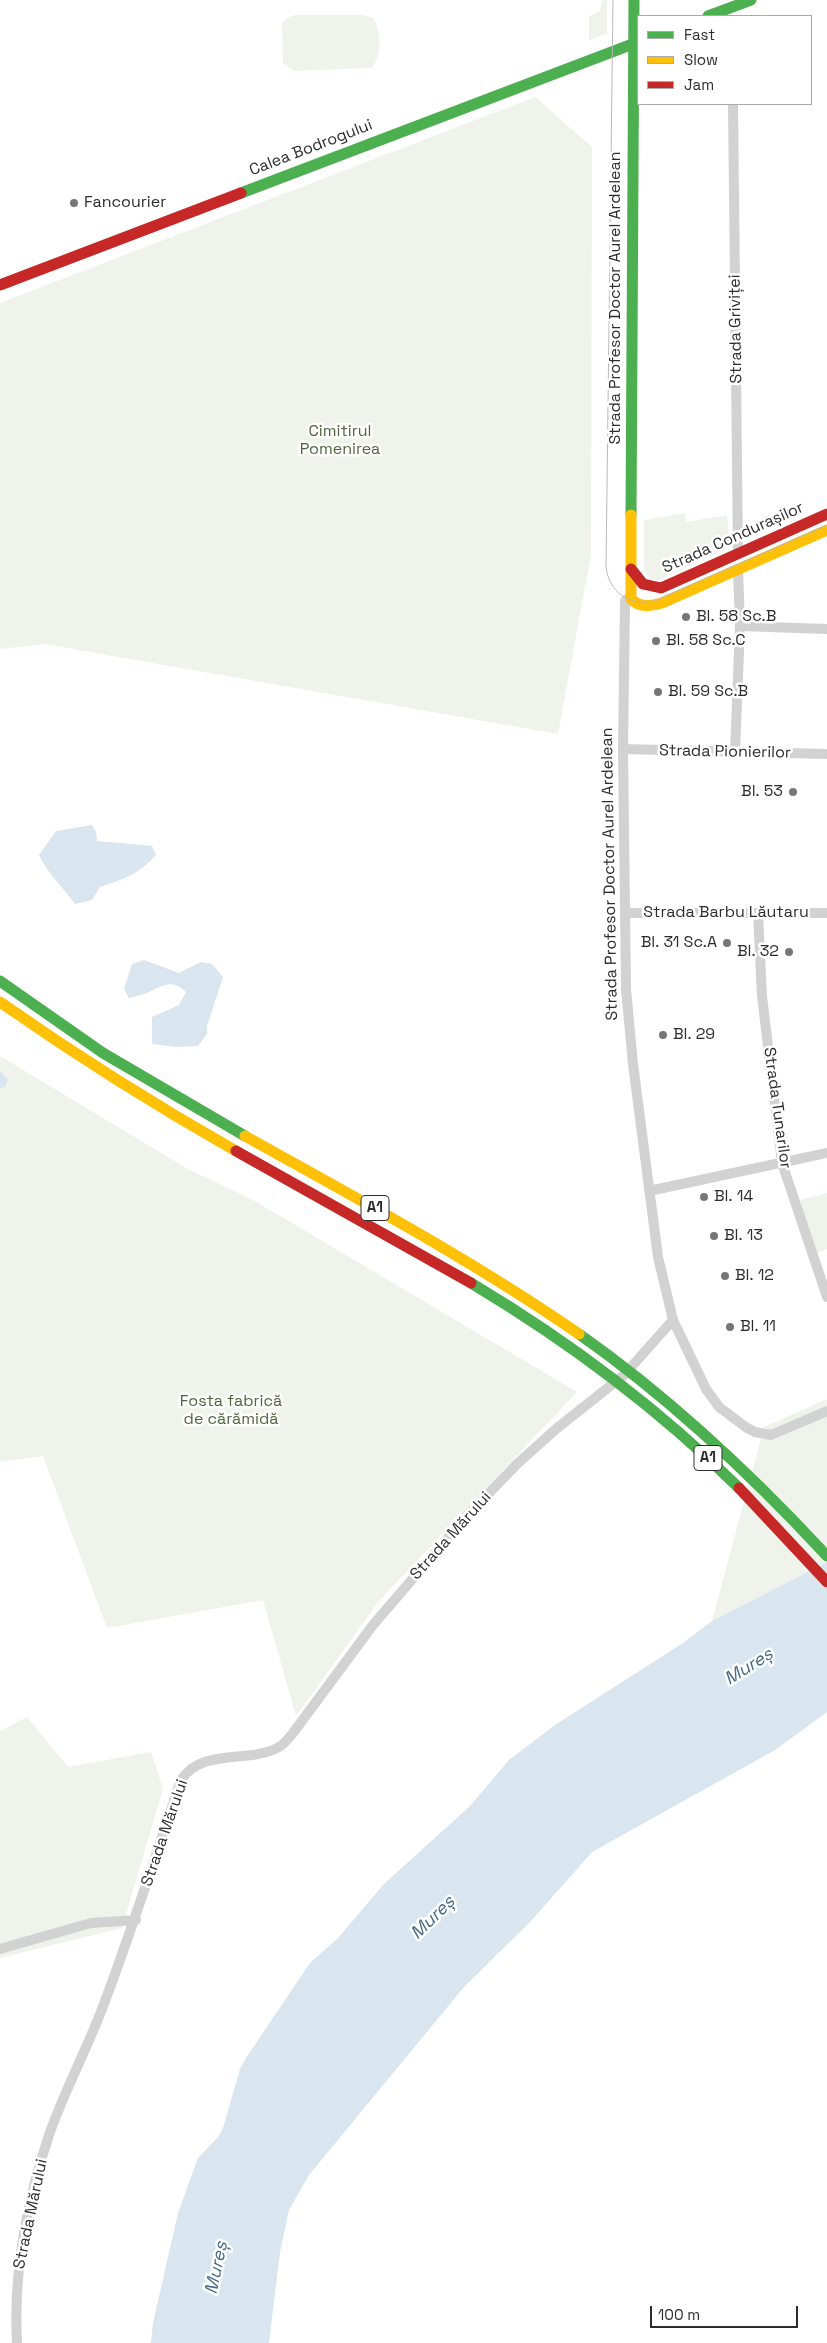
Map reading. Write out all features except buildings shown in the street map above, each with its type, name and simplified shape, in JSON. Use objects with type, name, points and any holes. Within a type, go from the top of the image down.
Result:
[{"type":"main road","name":"Strada Profesor Doctor Aurel Ardelean","points":[[630,597],[636,43],[634,0]]},
{"type":"main road","points":[[711,15],[751,0]]},
{"type":"main road","name":"Calea Bodrogului","points":[[0,285],[636,43]]},
{"type":"main road","name":"Strada Condurașilor","points":[[631,569],[642,584],[650,588],[661,588],[827,514]]},
{"type":"main road","name":"Strada Condurașilor","points":[[646,606],[662,603],[827,530]]},
{"type":"main road","points":[[630,597],[636,604],[646,606]]},
{"type":"main road","name":"A1","points":[[0,981],[109,1056],[438,1244],[583,1336],[656,1391],[715,1442],[770,1494],[827,1556]]},
{"type":"main road","name":"A1","points":[[0,1002],[100,1070],[153,1103],[418,1252],[489,1294],[574,1350],[633,1394],[708,1457],[776,1525],[827,1582]]},
{"type":"street","name":"Strada Griviței","points":[[733,105],[738,553]]},
{"type":"street","points":[[735,752],[740,626],[738,569]]},
{"type":"street","name":"Strada Profesor Doctor Aurel Ardelean","points":[[630,597],[630,610],[625,614],[623,749],[626,989],[658,1257],[673,1320],[693,1366],[719,1407],[755,1432],[771,1434],[827,1411]]},
{"type":"street","name":"Strada Condurașilor","points":[[625,614],[646,606]]},
{"type":"street","points":[[740,626],[827,629]]},
{"type":"street","name":"Strada Pionierilor","points":[[623,749],[827,754]]},
{"type":"street","name":"Strada Barbu Lăutaru","points":[[625,913],[827,913]]},
{"type":"street","name":"Strada Tunarilor","points":[[758,914],[762,996],[782,1163],[827,1297]]},
{"type":"street","points":[[649,1191],[827,1153]]},
{"type":"street","name":"Strada Mărului","points":[[17,2343],[15,2311],[17,2276],[33,2190],[50,2134],[94,2029],[136,1920],[178,1789],[186,1772],[204,1762],[267,1752],[280,1746],[293,1733],[373,1625],[464,1519],[517,1464],[556,1429],[624,1375],[673,1320]]},
{"type":"street","points":[[0,1949],[91,1923],[136,1920]]},
{"type":"green space","points":[[603,0],[607,0],[607,34],[589,40],[589,16],[599,12]]},
{"type":"green space","points":[[295,15],[363,15],[373,18],[378,29],[379,51],[375,64],[371,68],[295,71],[283,63],[282,24],[287,18]]},
{"type":"green space","name":"Cimitirul Pomenirea","points":[[535,97],[592,147],[591,555],[558,734],[44,644],[0,649],[0,303]]},
{"type":"green space","points":[[685,513],[686,522],[727,515],[730,547],[659,580],[651,579],[645,573],[644,568],[644,520]]},
{"type":"green space","name":"Fosta fabrică de cărămidă","points":[[0,1056],[188,1169],[253,1200],[577,1392],[379,1601],[296,1716],[263,1600],[107,1628],[43,1456],[0,1462]]},
{"type":"green space","points":[[827,1193],[827,1249],[815,1253],[800,1200]]},
{"type":"green space","points":[[827,1399],[827,1562],[712,1621],[764,1427]]},
{"type":"green space","points":[[27,1717],[68,1767],[151,1752],[163,1789],[122,1928],[0,1958],[0,1731]]},
{"type":"water","points":[[92,825],[96,832],[97,841],[152,846],[156,855],[144,867],[131,875],[100,887],[92,900],[75,904],[42,862],[39,855],[56,831]]},
{"type":"water","points":[[144,960],[179,973],[201,962],[212,964],[223,977],[207,1026],[207,1034],[198,1046],[177,1047],[152,1044],[152,1017],[179,1005],[186,992],[172,984],[129,998],[124,989],[132,964]]},
{"type":"water","points":[[0,1071],[8,1080],[5,1087],[0,1088]]},
{"type":"water","name":"Mureș","points":[[827,1562],[827,1712],[775,1750],[592,1852],[531,1921],[464,1987],[309,2175],[289,2210],[280,2252],[269,2343],[151,2343],[153,2323],[178,2213],[198,2158],[219,2136],[223,2128],[240,2069],[246,2058],[310,1963],[338,1938],[384,1884],[470,1806],[509,1760],[555,1725],[683,1643],[712,1621]]},
{"type":"tram line","points":[[613,0],[606,567],[611,584],[629,599],[645,602],[654,601],[827,525]]},
{"type":"traffic: fast","points":[[631,515],[634,0]]},
{"type":"traffic: fast","points":[[711,15],[751,0]]},
{"type":"traffic: fast","points":[[241,193],[637,42]]},
{"type":"traffic: fast","points":[[0,981],[103,1053],[245,1136]]},
{"type":"traffic: fast","points":[[471,1283],[543,1328],[645,1404],[739,1488]]},
{"type":"traffic: fast","points":[[579,1334],[645,1384],[709,1438],[827,1556]]},
{"type":"traffic: slow","points":[[631,515],[631,599],[638,604],[646,606],[662,603],[827,530]]},
{"type":"traffic: slow","points":[[0,1002],[116,1080],[236,1151]]},
{"type":"traffic: slow","points":[[245,1136],[456,1255],[579,1334]]},
{"type":"traffic: jam","points":[[0,285],[241,193]]},
{"type":"traffic: jam","points":[[631,569],[643,584],[661,588],[827,514]]},
{"type":"traffic: jam","points":[[236,1151],[471,1283]]},
{"type":"traffic: jam","points":[[739,1488],[827,1582]]},
{"type":"place","name":"Fancourier","points":[[74,203]]},
{"type":"place","name":"Bl. 58 Sc.B","points":[[686,617]]},
{"type":"place","name":"Bl. 58 Sc.C","points":[[656,641]]},
{"type":"place","name":"Bl. 59 Sc.B","points":[[658,692]]},
{"type":"place","name":"Bl. 53","points":[[793,792]]},
{"type":"place","name":"Bl. 31 Sc.A","points":[[727,943]]},
{"type":"place","name":"Bl. 32","points":[[789,952]]},
{"type":"place","name":"Bl. 29","points":[[663,1035]]},
{"type":"place","name":"Bl. 14","points":[[704,1197]]},
{"type":"place","name":"Bl. 13","points":[[714,1236]]},
{"type":"place","name":"Bl. 12","points":[[725,1276]]},
{"type":"place","name":"Bl. 11","points":[[730,1327]]}]
